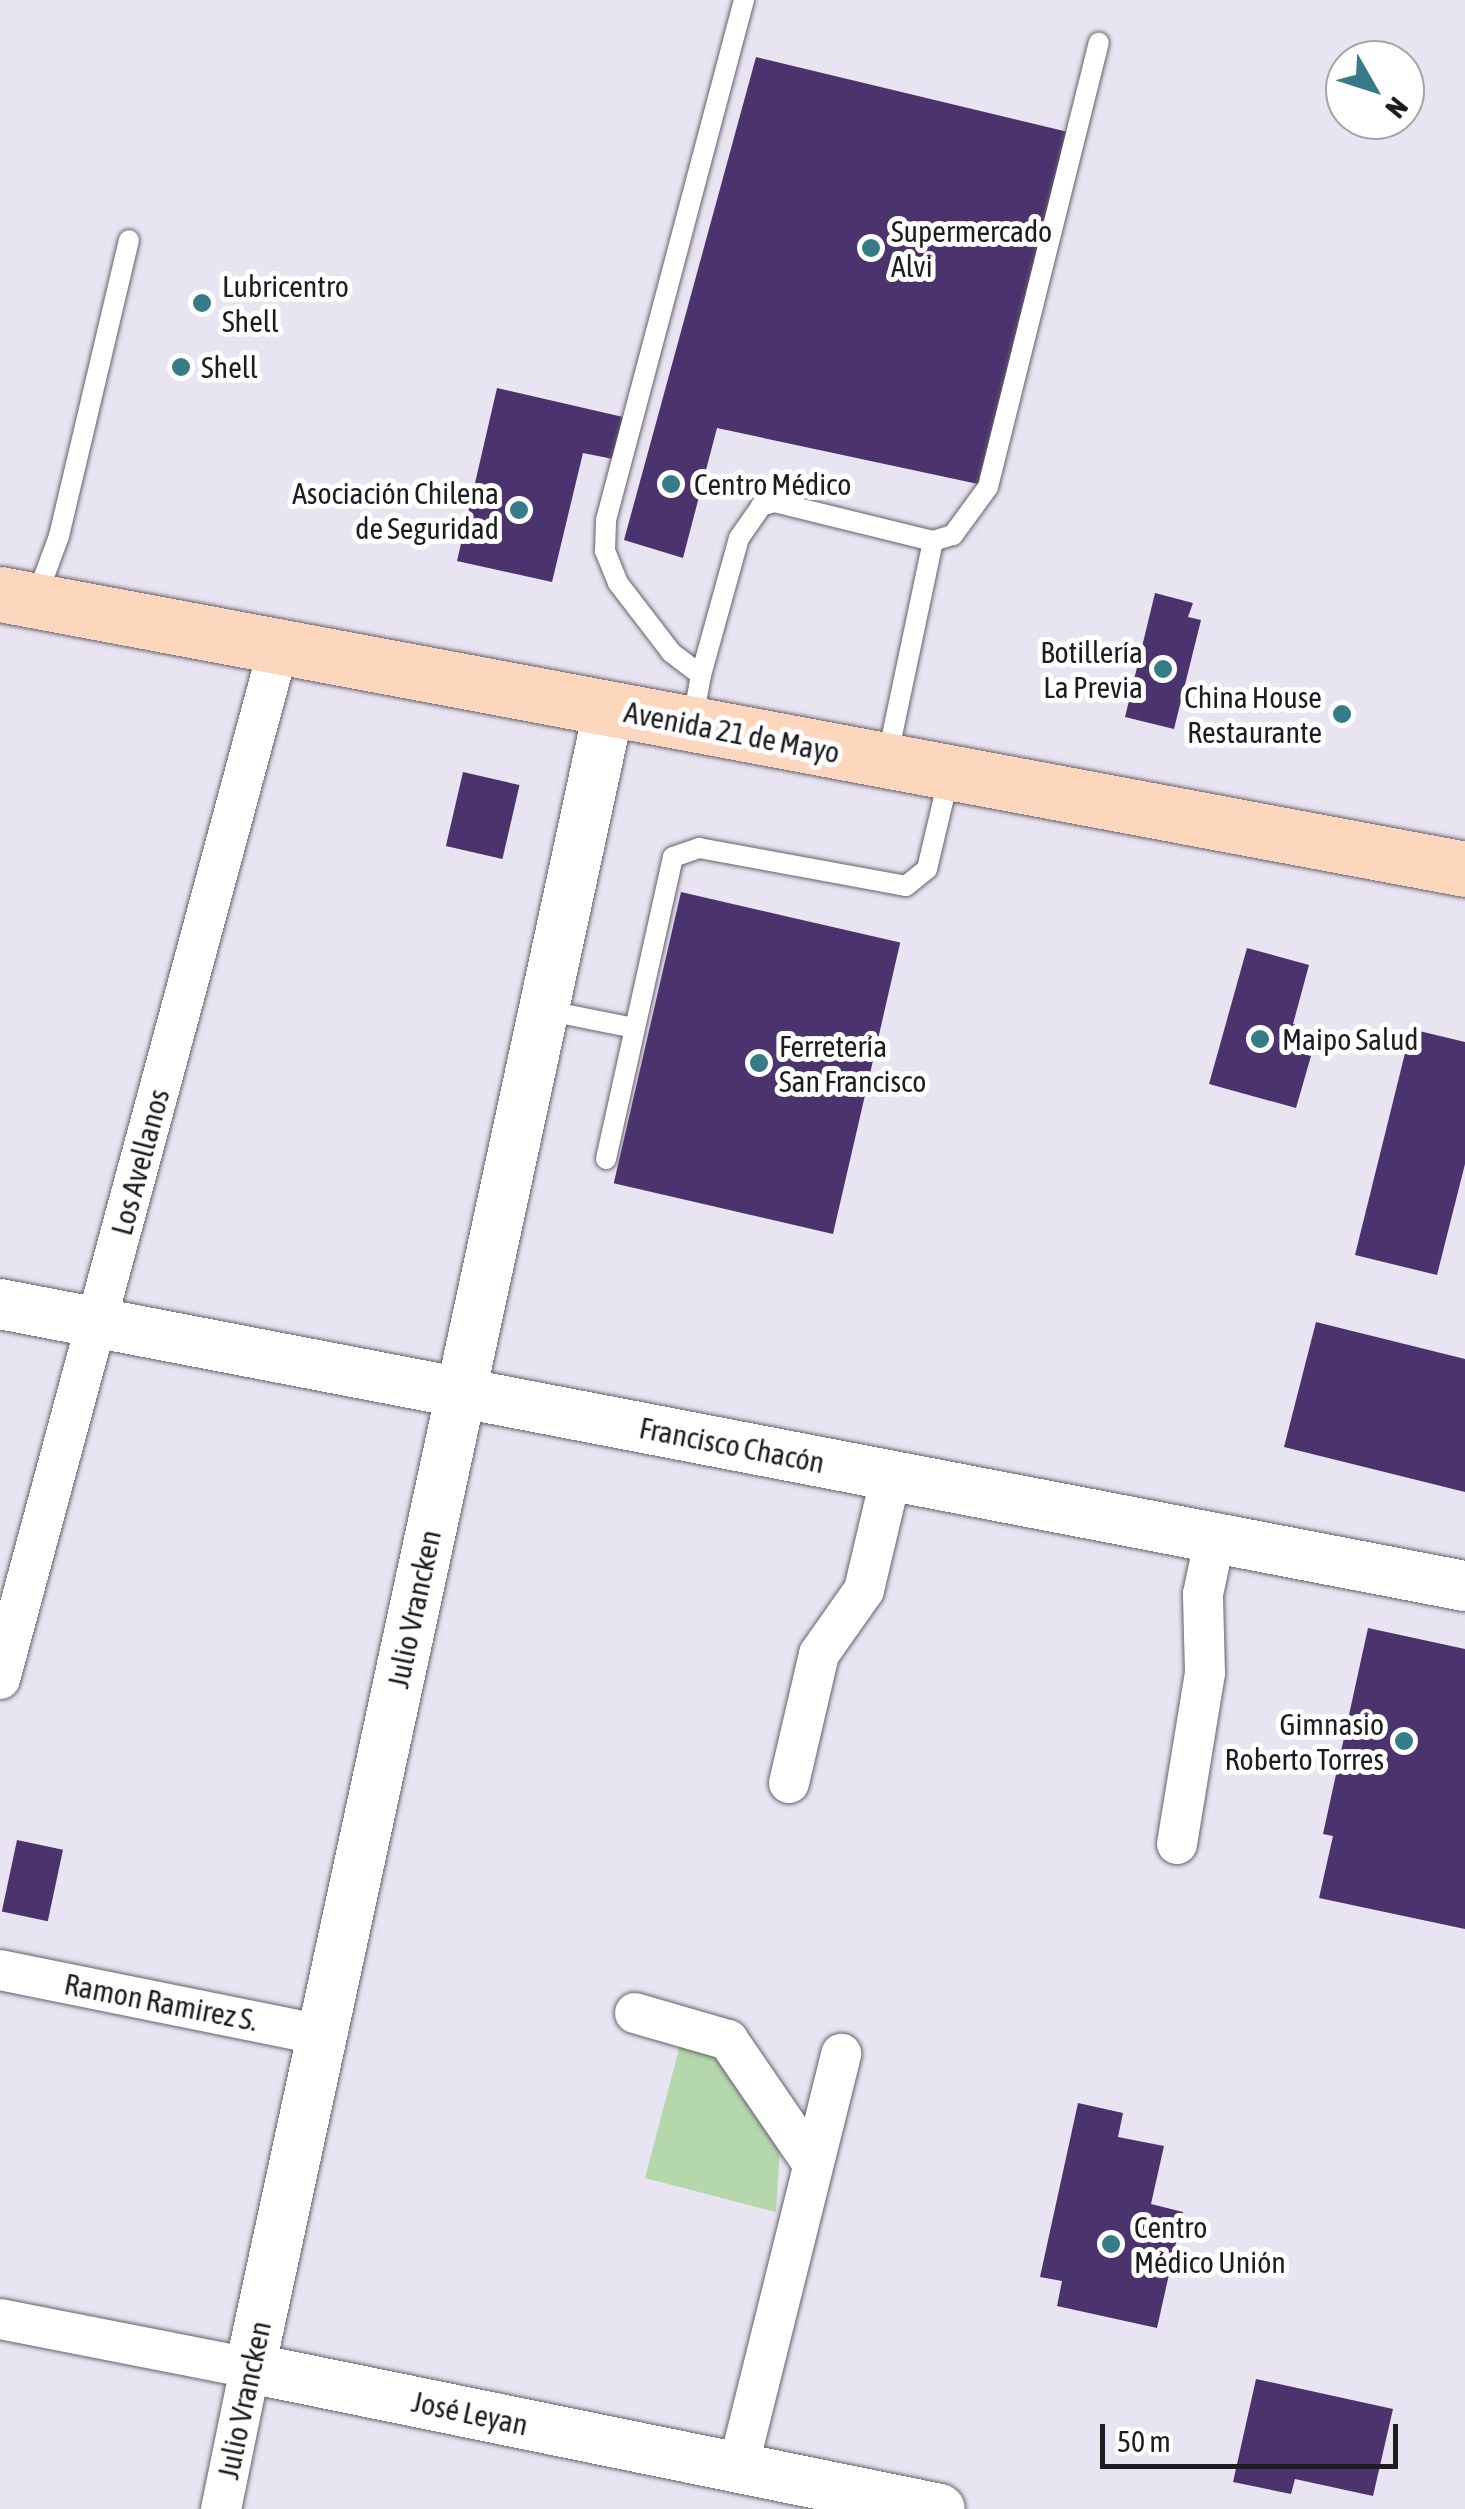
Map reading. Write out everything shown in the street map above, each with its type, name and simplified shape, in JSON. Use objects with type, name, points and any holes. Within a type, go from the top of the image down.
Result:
[{"type":"main road","name":"Avenida 21 de Mayo","points":[[18,597],[610,708],[696,700],[886,760],[1465,869]]},
{"type":"street","name":"Los Avellanos","points":[[0,1679],[279,646]]},
{"type":"street","name":"Julio Vrancken","points":[[221,2509],[610,708]]},
{"type":"street","name":"Francisco Chacón","points":[[0,1304],[1465,1586]]},
{"type":"street","points":[[788,1783],[819,1654],[869,1577],[892,1476]]},
{"type":"street","points":[[1176,1844],[1205,1672],[1203,1594],[1215,1538]]},
{"type":"street","name":"Ramon Ramirez S.","points":[[0,1970],[322,2035]]},
{"type":"street","points":[[635,2012],[728,2040],[813,2164]]},
{"type":"street","points":[[738,2468],[841,2054]]},
{"type":"street","name":"José Leyan","points":[[0,2320],[940,2509]]},
{"type":"lane","points":[[696,700],[671,652],[618,583],[606,552],[606,520],[744,0]]},
{"type":"lane","points":[[696,700],[738,538],[760,506],[774,502],[934,541],[952,535],[988,487],[1099,43]]},
{"type":"lane","points":[[18,597],[59,536],[129,240]]},
{"type":"lane","points":[[886,760],[934,541]]},
{"type":"lane","points":[[606,1158],[669,866],[681,850],[698,848],[906,886],[927,870],[950,772]]},
{"type":"lane","points":[[544,1010],[634,1028]]},
{"type":"green space","points":[[680,2045],[719,2052],[780,2147],[776,2212],[645,2178]]},
{"type":"building","name":"Supermercado Alvi","points":[[756,57],[1068,132],[978,484],[717,428],[683,558],[624,540]]},
{"type":"building","name":"Asociación Chilena de Seguridad","points":[[497,388],[623,417],[613,459],[583,453],[552,582],[457,561]]},
{"type":"building","name":"Botillería La Previa","points":[[1155,593],[1193,603],[1188,617],[1201,620],[1174,729],[1125,717]]},
{"type":"building","points":[[463,772],[520,785],[502,859],[446,846]]},
{"type":"building","name":"Ferretería San Francisco","points":[[681,892],[900,943],[833,1234],[614,1183]]},
{"type":"building","name":"Maipo Salud","points":[[1247,948],[1309,965],[1293,1024],[1302,1026],[1295,1052],[1311,1056],[1296,1108],[1209,1084]]},
{"type":"building","points":[[1411,1029],[1465,1042],[1465,1164],[1437,1275],[1355,1255]]},
{"type":"building","points":[[1316,1322],[1465,1359],[1465,1492],[1284,1447]]},
{"type":"building","name":"Gimnasio Roberto Torres","points":[[1368,1628],[1465,1649],[1465,1929],[1319,1898],[1333,1836],[1323,1834]]},
{"type":"building","points":[[17,1840],[63,1850],[48,1921],[2,1911]]},
{"type":"building","name":"Centro Médico Unión","points":[[1078,2103],[1123,2113],[1118,2137],[1164,2146],[1151,2204],[1183,2212],[1157,2328],[1057,2306],[1062,2281],[1040,2277]]},
{"type":"building","points":[[1256,2379],[1393,2409],[1373,2496],[1295,2479],[1291,2494],[1233,2482]]},
{"type":"place","name":"Supermercado Alvi","points":[[871,248]]},
{"type":"place","name":"Lubricentro Shell","points":[[202,303]]},
{"type":"place","name":"Shell","points":[[181,367]]},
{"type":"place","name":"Centro Médico","points":[[671,484]]},
{"type":"place","name":"Asociación Chilena de Seguridad","points":[[519,510]]},
{"type":"place","name":"Botillería La Previa","points":[[1163,669]]},
{"type":"place","name":"China House Restaurante","points":[[1342,714]]},
{"type":"place","name":"Maipo Salud","points":[[1260,1039]]},
{"type":"place","name":"Ferretería San Francisco","points":[[759,1063]]},
{"type":"place","name":"Gimnasio Roberto Torres","points":[[1404,1741]]},
{"type":"place","name":"Centro Médico Unión","points":[[1111,2244]]}]
